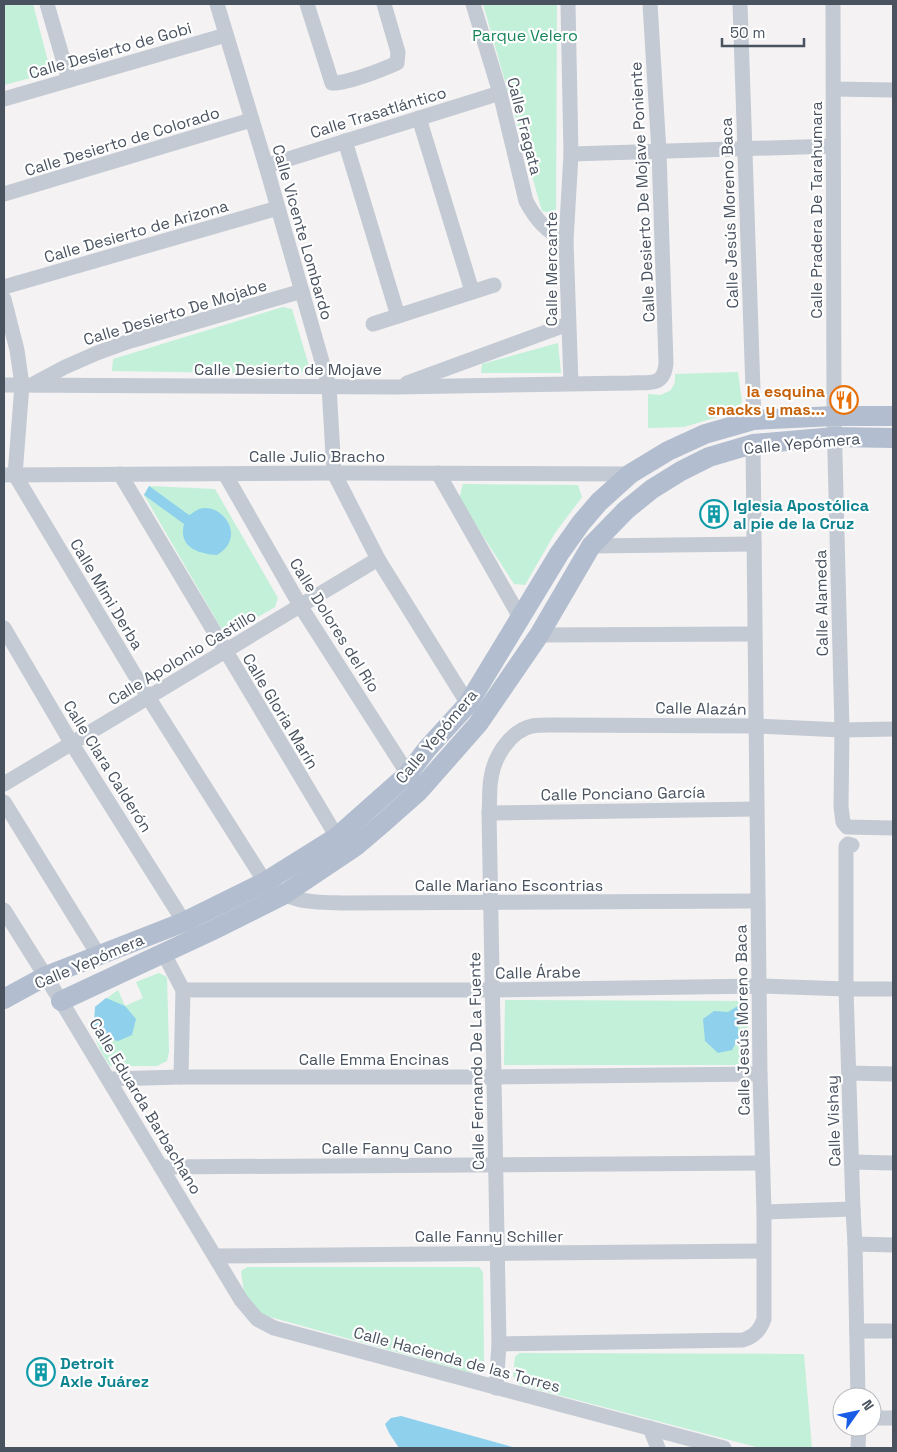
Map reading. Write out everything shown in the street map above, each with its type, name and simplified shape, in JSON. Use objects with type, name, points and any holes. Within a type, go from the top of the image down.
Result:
[{"type":"main road","name":"Calle Yepómera","points":[[4,999],[46,976],[184,922],[265,882],[337,837],[408,774],[427,749],[468,704],[559,554],[599,502],[630,474],[668,451],[705,434],[754,420],[834,416],[893,416]]},
{"type":"main road","name":"Calle Yepómera","points":[[61,1001],[283,895],[356,846],[420,792],[478,724],[539,636],[591,546],[626,510],[667,480],[681,471],[710,458],[753,444],[835,437],[893,438]]},
{"type":"street","points":[[47,4],[68,80]]},
{"type":"street","name":"Calle Vicente Lombardo","points":[[217,4],[329,386],[334,473]]},
{"type":"street","points":[[307,4],[332,82],[345,82],[397,63],[399,58],[384,4]]},
{"type":"street","name":"Calle Fragata","points":[[473,4],[500,93],[526,201],[543,227],[553,235],[566,241]]},
{"type":"street","name":"Calle Mercante","points":[[568,4],[571,154],[566,241],[571,384]]},
{"type":"street","name":"Calle Desierto De Mojave Poniente","points":[[571,384],[651,382],[664,376],[666,363],[659,152],[650,4]]},
{"type":"street","name":"Calle Jesús Moreno Baca","points":[[740,4],[754,420]]},
{"type":"street","name":"Calle Pradera De Tarahumara","points":[[833,4],[834,416]]},
{"type":"street","name":"Calle Desierto de Gobi","points":[[4,99],[226,35]]},
{"type":"street","points":[[834,89],[893,90]]},
{"type":"street","name":"Calle Trasatlántico","points":[[266,166],[500,93]]},
{"type":"street","points":[[419,118],[472,291]]},
{"type":"street","name":"Calle Desierto de Colorado","points":[[4,194],[251,120]]},
{"type":"street","points":[[345,141],[398,316]]},
{"type":"street","points":[[571,154],[832,146]]},
{"type":"street","name":"Calle Desierto de Arizona","points":[[4,287],[278,208]]},
{"type":"street","points":[[373,324],[494,285]]},
{"type":"street","name":"Calle Desierto De Mojabe","points":[[27,385],[88,356],[127,342],[302,291]]},
{"type":"street","points":[[4,299],[27,385],[9,475]]},
{"type":"street","points":[[396,387],[568,324]]},
{"type":"street","name":"Calle Desierto de Mojave","points":[[4,384],[396,387],[571,384]]},
{"type":"street","name":"Calle Alameda","points":[[834,416],[842,730],[841,807],[844,825],[849,828],[893,828]]},
{"type":"street","name":"Calle Jesús Moreno Baca","points":[[499,1344],[743,1340],[750,1338],[760,1330],[764,1319],[753,444]]},
{"type":"street","points":[[334,473],[378,559],[468,704]]},
{"type":"street","points":[[438,473],[521,619]]},
{"type":"street","name":"Calle Gloria Marín","points":[[120,474],[224,651],[337,837]]},
{"type":"street","name":"Calle Dolores del Río","points":[[226,474],[301,607],[420,792]]},
{"type":"street","name":"Calle Julio Bracho","points":[[9,475],[630,474]]},
{"type":"street","name":"Calle Mimi Derba","points":[[9,475],[265,882]]},
{"type":"street","points":[[591,546],[754,544]]},
{"type":"street","name":"Calle Apolonio Castillo","points":[[4,784],[378,559]]},
{"type":"street","name":"Calle Clara Calderón","points":[[4,628],[72,744],[184,922]]},
{"type":"street","points":[[539,636],[754,634]]},
{"type":"street","name":"Calle Alazán","points":[[511,738],[521,730],[532,726],[551,725],[756,726],[842,730],[893,729]]},
{"type":"street","name":"Calle Fernando De La Fuente","points":[[496,1388],[499,1344],[489,813],[494,764],[511,738]]},
{"type":"street","points":[[4,802],[99,956]]},
{"type":"street","name":"Calle Ponciano García","points":[[489,813],[757,809]]},
{"type":"street","name":"Calle Vishay","points":[[850,845],[844,913],[858,1387]]},
{"type":"street","name":"Calle Mariano Escontrias","points":[[265,882],[283,895],[294,899],[316,902],[758,902]]},
{"type":"street","name":"Calle Eduarda Barbachano","points":[[4,910],[109,1079],[246,1308],[257,1319]]},
{"type":"street","points":[[163,952],[183,990],[181,1077]]},
{"type":"street","name":"Calle Árabe","points":[[183,990],[491,990],[759,986],[846,990],[893,989]]},
{"type":"street","points":[[849,1073],[893,1074]]},
{"type":"street","name":"Calle Emma Encinas","points":[[109,1079],[760,1074]]},
{"type":"street","points":[[852,1162],[893,1162]]},
{"type":"street","name":"Calle Fanny Cano","points":[[162,1167],[762,1163]]},
{"type":"street","points":[[764,1212],[852,1209]]},
{"type":"street","points":[[855,1244],[893,1245]]},
{"type":"street","name":"Calle Fanny Schiller","points":[[215,1256],[763,1251]]},
{"type":"street","name":"Calle Hacienda de las Torres","points":[[257,1319],[274,1328],[724,1448]]},
{"type":"street","points":[[857,1331],[893,1331]]},
{"type":"street","points":[[650,1428],[658,1448]]},
{"type":"green space","points":[[4,4],[33,4],[49,65],[45,74],[4,85]]},
{"type":"green space","name":"Parque Velero","points":[[483,4],[557,4],[556,214],[542,211]]},
{"type":"green space","points":[[283,307],[292,309],[309,366],[300,374],[112,371],[113,359]]},
{"type":"green space","points":[[558,343],[561,373],[481,373],[482,364]]},
{"type":"green space","points":[[738,372],[742,402],[734,412],[684,427],[648,428],[648,394],[661,395],[671,390],[675,382],[675,374]]},
{"type":"green space","points":[[463,484],[578,485],[582,497],[555,533],[525,585],[514,584],[459,499]]},
{"type":"green space","points":[[149,486],[215,489],[278,598],[275,607],[232,632],[221,628],[144,495]]},
{"type":"green space","points":[[159,973],[167,977],[169,1052],[167,1061],[157,1066],[110,1066],[96,1038],[94,1025],[95,1007],[118,990],[125,1006],[143,998],[136,982]]},
{"type":"green space","points":[[505,1000],[746,1001],[749,1065],[504,1065]]},
{"type":"green space","points":[[247,1267],[479,1267],[483,1272],[484,1363],[472,1373],[252,1312],[246,1306],[241,1271]]},
{"type":"green space","points":[[519,1353],[804,1354],[812,1448],[760,1448],[520,1385],[513,1376],[515,1357]]},
{"type":"water","points":[[149,486],[189,515],[205,508],[218,512],[230,527],[231,534],[227,547],[217,555],[203,553],[191,548],[184,538],[184,524],[144,495]]},
{"type":"water","points":[[106,998],[125,1006],[136,1019],[132,1035],[118,1041],[102,1037],[94,1028],[95,1007]]},
{"type":"water","points":[[746,1001],[737,1021],[739,1037],[732,1050],[718,1053],[705,1041],[703,1019],[714,1011],[728,1012]]},
{"type":"water","points":[[401,1416],[516,1448],[399,1448],[385,1424],[391,1418]]},
{"type":"place","name":"la esquina snacks y mas...","points":[[844,400]]},
{"type":"place","name":"Iglesia Apostólica al pie de la Cruz","points":[[714,514]]},
{"type":"place","name":"Detroit Axle Juárez","points":[[41,1372]]}]
